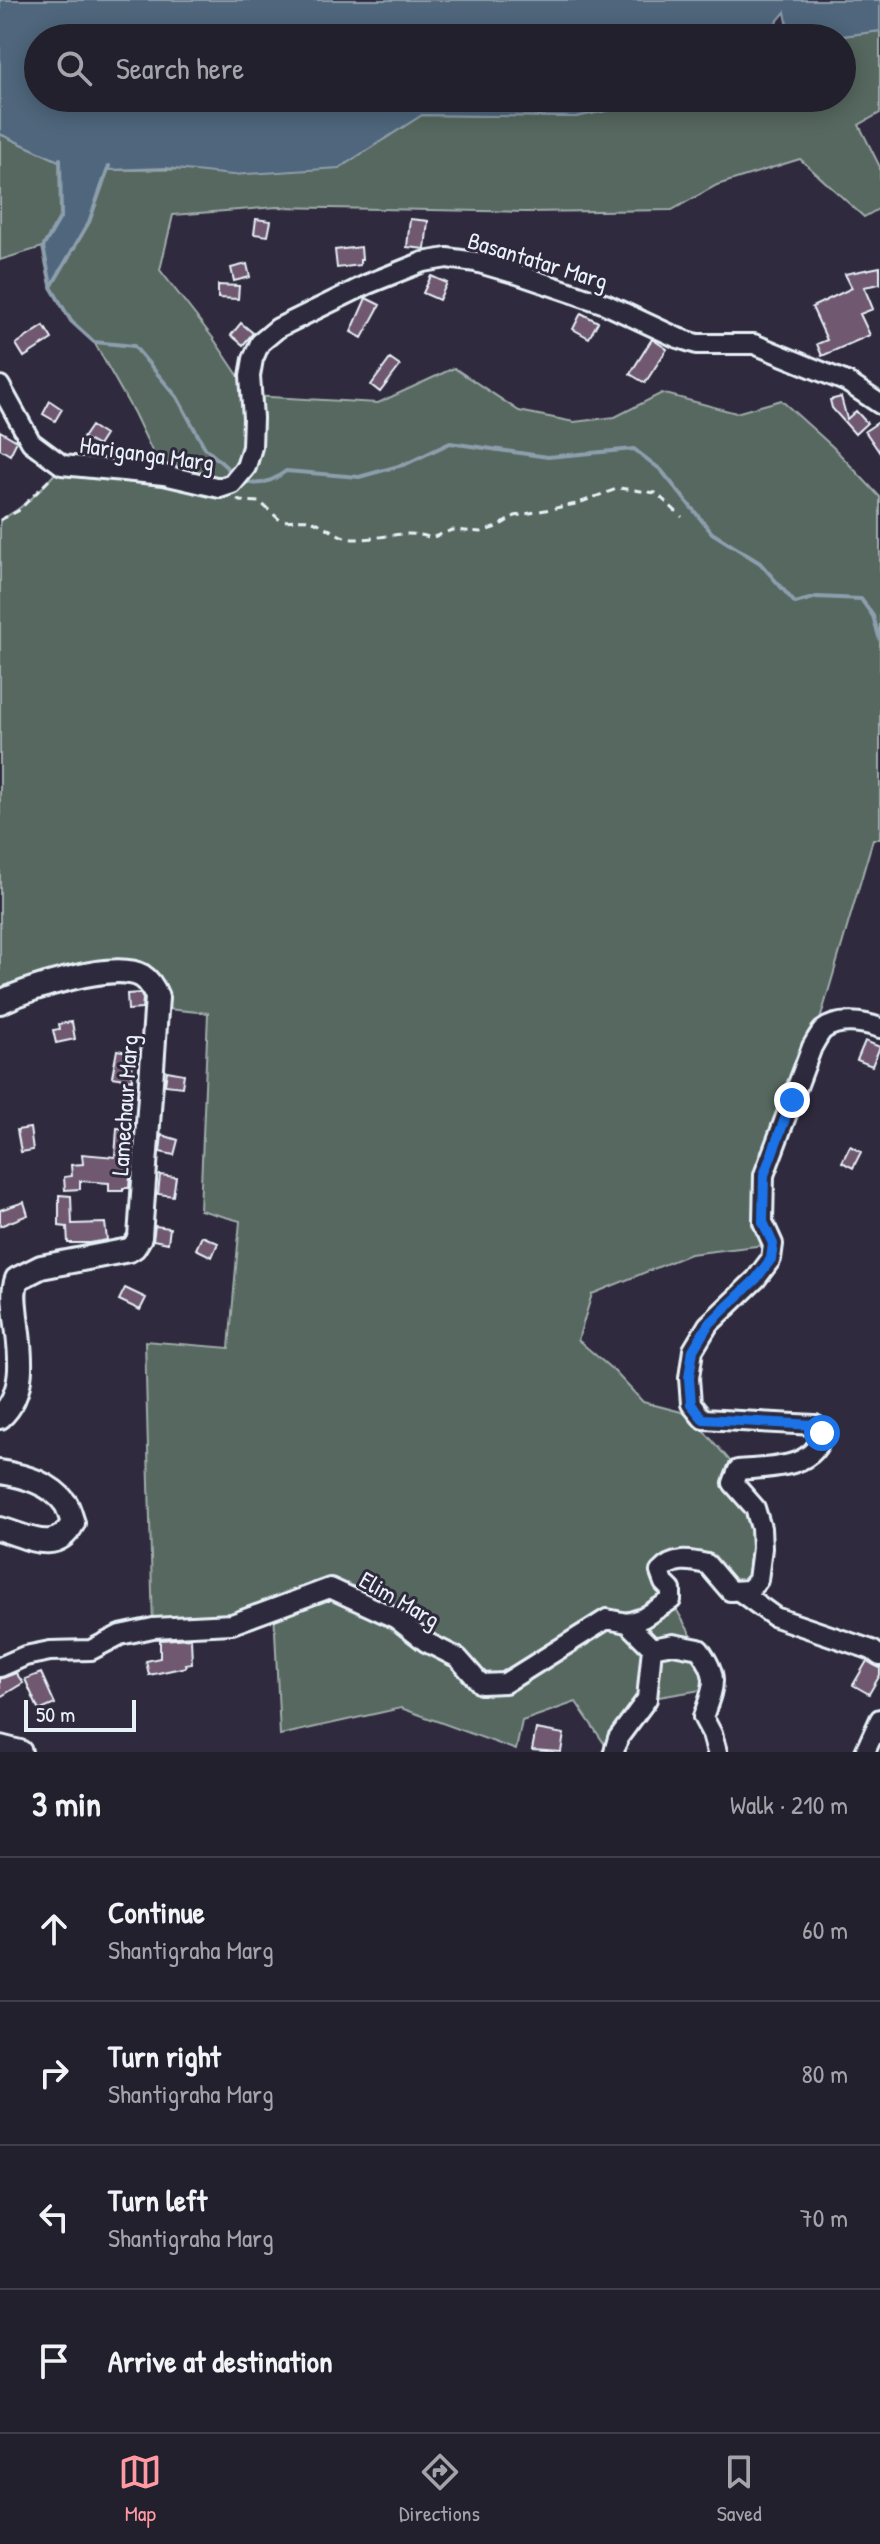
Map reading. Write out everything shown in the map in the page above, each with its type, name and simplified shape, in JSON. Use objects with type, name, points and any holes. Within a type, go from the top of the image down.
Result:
[{"type":"street","name":"Basantatar Marg","points":[[226,486],[246,467],[252,447],[250,376],[260,343],[278,328],[368,284],[423,262],[447,258],[476,262],[605,304],[697,344],[754,344],[847,382],[880,404]]},
{"type":"street","name":"Hariganga Marg","points":[[2,394],[31,442],[62,465],[164,475],[226,486]]},
{"type":"street","name":"Lamechaur Marg","points":[[0,1002],[24,991],[64,980],[118,972],[144,977],[157,997],[143,1202],[137,1243],[129,1250],[41,1267],[8,1283]]},
{"type":"street","points":[[652,1648],[627,1623],[643,1618],[671,1600],[671,1590],[660,1572],[667,1563],[686,1559],[707,1564],[730,1591],[749,1590],[758,1580],[761,1528],[755,1508],[733,1483],[738,1470],[779,1467],[806,1459],[820,1445],[822,1433],[815,1425],[703,1419],[691,1404],[689,1378],[693,1350],[708,1325],[756,1279],[771,1259],[773,1244],[763,1222],[764,1175],[812,1047],[824,1029],[846,1022],[866,1023],[880,1028]]},
{"type":"street","points":[[0,1417],[12,1406],[18,1386],[21,1352],[14,1296],[8,1283]]},
{"type":"street","points":[[0,1472],[26,1476],[47,1488],[66,1504],[73,1523],[66,1537],[52,1543],[0,1529]]},
{"type":"street","name":"Elim Marg","points":[[0,1667],[25,1656],[50,1651],[91,1650],[120,1635],[153,1628],[232,1624],[330,1588],[395,1618],[426,1642],[458,1658],[481,1684],[505,1683],[607,1619],[627,1623]]},
{"type":"street","points":[[739,1591],[775,1617],[872,1650],[880,1656]]},
{"type":"street","points":[[652,1648],[673,1644],[699,1649],[711,1665],[713,1688],[703,1717],[717,1752]]},
{"type":"street","points":[[614,1752],[618,1738],[647,1699],[652,1648]]},
{"type":"street","points":[[865,1752],[880,1719]]},
{"type":"street","points":[[0,1747],[20,1752]]},
{"type":"path","points":[[0,520],[18,511],[41,491],[62,465]]},
{"type":"path","points":[[226,486],[240,501],[260,502],[281,521],[311,520],[336,535],[353,539],[396,535],[431,538],[452,530],[481,532],[515,516],[576,504],[619,488],[656,493],[682,517]]},
{"type":"green space","points":[[880,31],[880,113],[859,125],[880,167],[880,208],[864,217],[800,159],[717,185],[672,210],[526,212],[277,207],[173,215],[160,270],[213,338],[252,396],[378,403],[454,368],[519,411],[574,422],[615,417],[662,393],[736,413],[781,400],[833,447],[880,497],[880,839],[873,839],[812,1047],[764,1175],[773,1244],[690,1254],[592,1294],[578,1340],[614,1371],[643,1402],[689,1414],[738,1470],[755,1508],[758,1580],[730,1591],[707,1563],[667,1563],[671,1600],[699,1649],[713,1688],[647,1699],[610,1752],[576,1702],[522,1721],[516,1750],[401,1708],[280,1735],[274,1610],[153,1628],[145,1341],[229,1348],[240,1221],[200,1210],[208,1013],[157,1008],[134,973],[0,1002],[0,520],[34,496],[62,465],[163,474],[134,413],[94,342],[71,321],[51,287],[89,222],[107,170],[339,168],[422,115],[575,117],[600,112],[856,112],[856,34]]},
{"type":"green space","points":[[0,134],[61,162],[61,216],[43,247],[0,260]]},
{"type":"water","points":[[0,0],[880,0],[880,31],[856,34],[856,24],[787,24],[785,12],[775,24],[24,24],[24,112],[600,112],[575,117],[422,115],[339,168],[232,175],[166,168],[107,170],[89,222],[51,287],[43,247],[61,216],[61,162],[0,134]]},
{"type":"building","points":[[256,219],[271,221],[268,236],[254,234]]},
{"type":"building","points":[[410,219],[428,221],[425,249],[407,247]]},
{"type":"building","points":[[361,247],[360,265],[337,268],[335,250]]},
{"type":"building","points":[[247,264],[250,277],[234,281],[231,268]]},
{"type":"building","points":[[880,267],[880,284],[864,287],[873,309],[860,314],[870,335],[822,356],[817,344],[827,340],[812,307],[852,288],[845,274]]},
{"type":"building","points":[[431,276],[447,283],[439,300],[423,293]]},
{"type":"building","points":[[218,285],[239,286],[238,299],[218,298]]},
{"type":"building","points":[[366,298],[380,305],[362,338],[351,332]]},
{"type":"building","points":[[581,313],[598,322],[589,338],[573,329]]},
{"type":"building","points":[[241,323],[253,333],[243,345],[231,335]]},
{"type":"building","points":[[44,326],[52,339],[24,357],[16,344]]},
{"type":"building","points":[[652,339],[667,349],[645,383],[630,374]]},
{"type":"building","points":[[390,359],[400,366],[380,392],[371,385]]},
{"type":"building","points":[[841,397],[847,419],[856,411],[867,423],[855,434],[832,408],[830,400]]},
{"type":"building","points":[[50,401],[62,409],[55,421],[43,414]]},
{"type":"building","points":[[880,421],[880,453],[865,431]]},
{"type":"building","points":[[91,426],[105,435],[98,446],[83,438]]},
{"type":"building","points":[[0,431],[17,441],[10,455],[0,449]]},
{"type":"building","points":[[140,993],[142,1009],[128,1010],[127,994]]},
{"type":"building","points":[[72,1022],[75,1039],[56,1043],[53,1030],[60,1029],[59,1024]]},
{"type":"building","points":[[865,1041],[880,1047],[872,1066],[857,1060]]},
{"type":"building","points":[[117,1050],[128,1052],[128,1057],[132,1057],[132,1080],[112,1077]]},
{"type":"building","points":[[167,1071],[184,1074],[182,1087],[165,1085]]},
{"type":"building","points":[[30,1128],[33,1150],[21,1152],[17,1130]]},
{"type":"building","points":[[117,1128],[128,1129],[127,1151],[132,1152],[129,1188],[109,1191],[109,1183],[80,1181],[80,1189],[65,1190],[64,1177],[72,1176],[71,1165],[83,1164],[82,1154],[115,1157]]},
{"type":"building","points":[[162,1135],[178,1140],[174,1155],[160,1152]]},
{"type":"building","points":[[850,1146],[861,1152],[853,1168],[842,1162]]},
{"type":"building","points":[[160,1175],[176,1177],[173,1196],[158,1194]]},
{"type":"building","points":[[59,1195],[71,1196],[72,1224],[105,1223],[107,1240],[68,1243],[67,1227],[59,1226]]},
{"type":"building","points":[[24,1202],[28,1215],[0,1226],[0,1210]]},
{"type":"building","points":[[155,1226],[170,1228],[168,1243],[153,1240]]},
{"type":"building","points":[[202,1236],[218,1243],[212,1257],[196,1249]]},
{"type":"building","points":[[125,1288],[146,1298],[140,1310],[119,1300]]},
{"type":"building","points":[[191,1638],[192,1663],[149,1675],[146,1661],[160,1658],[160,1640]]},
{"type":"building","points":[[867,1661],[880,1668],[880,1675],[869,1694],[853,1685]]},
{"type":"building","points":[[16,1673],[23,1683],[0,1697],[0,1679]]},
{"type":"building","points":[[41,1673],[55,1704],[39,1711],[25,1679]]},
{"type":"building","points":[[536,1729],[564,1734],[561,1752],[532,1750]]},
{"type":"waterway","points":[[51,285],[43,247],[61,216],[60,159]]},
{"type":"waterway","points":[[109,166],[89,222],[51,287],[71,321],[94,342],[134,346],[177,397],[205,448],[232,472]]},
{"type":"waterway","points":[[243,480],[265,482],[286,471],[359,477],[406,464],[450,443],[548,457],[634,449],[661,470],[712,533],[760,563],[795,603],[817,597],[861,599],[873,616],[880,640]]},
{"type":"route","points":[[792,1100],[764,1175],[763,1222],[773,1244],[771,1259],[756,1279],[708,1325],[693,1350],[689,1378],[691,1404],[703,1419],[815,1425],[822,1433]]}]
